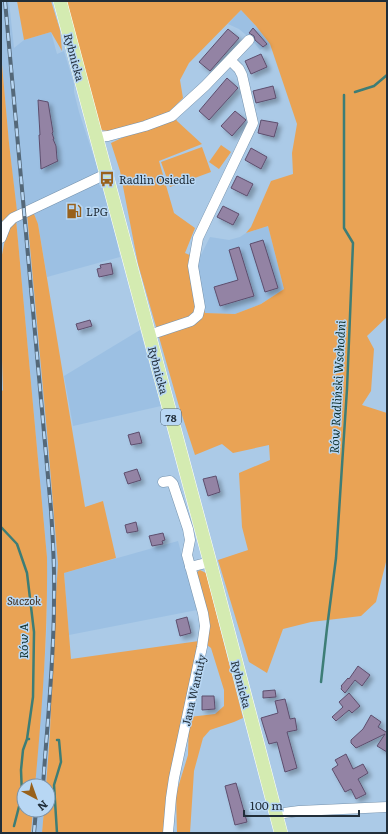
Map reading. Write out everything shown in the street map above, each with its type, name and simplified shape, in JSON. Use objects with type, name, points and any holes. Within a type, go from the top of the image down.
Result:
[{"type":"main road","name":"Rybnicka","points":[[60,1],[281,833]]},
{"type":"street","points":[[96,137],[108,136],[145,126],[172,116],[205,86],[249,40]]},
{"type":"street","points":[[149,335],[192,321],[198,315],[200,307],[193,266],[198,238],[253,123],[242,75],[239,69],[230,60]]},
{"type":"street","points":[[1,238],[6,225],[13,218],[106,174]]},
{"type":"street","name":"Jana Wantuły","points":[[164,482],[170,481],[172,484],[188,529],[190,540],[187,554],[203,613],[205,632],[174,778],[168,833]]},
{"type":"street","points":[[190,567],[210,562]]},
{"type":"street","points":[[276,814],[299,811],[387,807]]},
{"type":"shaded area","points":[[1,1],[9,1],[14,48],[24,40],[51,32],[57,54],[64,51],[74,84],[74,92],[79,112],[108,200],[120,257],[47,277],[38,224],[30,214],[17,213],[1,53]]},
{"type":"shaded area","points":[[241,10],[270,44],[260,50],[252,40],[239,29],[228,24]]},
{"type":"shaded area","points":[[27,214],[58,564],[56,638],[47,778],[36,778],[46,642],[47,557],[16,219]]},
{"type":"shaded area","points":[[268,226],[284,289],[261,304],[235,314],[205,313],[197,267],[199,259],[210,237],[229,240]]},
{"type":"shaded area","points":[[140,330],[161,406],[73,426],[64,376]]},
{"type":"shaded area","points":[[178,541],[197,610],[69,635],[64,573]]},
{"type":"shaded area","points":[[32,818],[43,818],[42,833],[31,833]]},
{"type":"green space","points":[[17,1],[51,1],[60,30],[62,51],[51,32],[24,40]]},
{"type":"green space","points":[[66,1],[387,1],[387,317],[367,336],[374,349],[371,391],[362,405],[387,413],[387,558],[376,602],[361,616],[311,622],[283,629],[267,673],[249,662],[218,560],[248,550],[242,527],[239,473],[270,460],[269,445],[233,453],[222,444],[195,455],[178,403],[138,264],[120,171],[111,143],[130,134],[101,130]],"holes":[[[241,10],[270,44],[297,124],[292,153],[293,174],[271,181],[251,227],[246,233],[268,226],[284,289],[261,304],[235,314],[205,313],[197,267],[199,259],[185,253],[195,228],[174,213],[159,161],[202,144],[177,121],[171,110],[183,98],[180,80],[189,63]]]},
{"type":"green space","points":[[1,53],[17,211],[1,226]]},
{"type":"green space","points":[[221,145],[231,152],[219,169],[209,162]]},
{"type":"green space","points":[[202,147],[211,172],[170,187],[161,162]]},
{"type":"green space","points":[[27,214],[34,214],[38,224],[85,507],[103,501],[116,558],[64,573],[71,659],[199,641],[165,833],[42,833],[43,818],[56,818],[56,778],[47,778],[58,564]]},
{"type":"green space","name":"Suczok","points":[[16,219],[47,557],[47,615],[36,778],[16,778],[16,818],[32,818],[31,833],[1,833],[1,392],[3,390],[1,260],[7,229]]},
{"type":"green space","points":[[200,570],[206,573],[243,718],[210,730],[203,738],[194,771],[190,833],[177,833],[176,794],[188,755],[189,717],[215,714],[224,706],[224,690],[211,648],[207,645],[197,572]]},
{"type":"building","points":[[253,28],[267,44],[263,47],[255,40],[254,36],[249,33]]},
{"type":"building","points":[[228,29],[239,38],[210,71],[199,62]]},
{"type":"building","points":[[261,54],[267,67],[251,74],[245,61]]},
{"type":"building","points":[[227,78],[238,88],[209,120],[199,111]]},
{"type":"building","points":[[273,86],[276,98],[256,103],[253,91]]},
{"type":"building","points":[[38,100],[48,102],[53,139],[56,146],[58,161],[41,169],[39,135]]},
{"type":"building","points":[[235,111],[246,120],[232,136],[221,126]]},
{"type":"building","points":[[261,120],[278,123],[274,137],[258,133]]},
{"type":"building","points":[[251,148],[267,157],[261,169],[245,160]]},
{"type":"building","points":[[237,176],[253,184],[247,196],[231,188]]},
{"type":"building","points":[[223,206],[239,214],[233,225],[217,217]]},
{"type":"building","points":[[263,240],[278,288],[265,292],[250,244]]},
{"type":"building","points":[[239,247],[254,296],[220,306],[214,287],[238,280],[229,250]]},
{"type":"building","points":[[111,263],[113,274],[99,277],[97,269],[101,268],[100,265]]},
{"type":"building","points":[[90,320],[92,326],[78,330],[76,324]]},
{"type":"building","points":[[139,432],[142,443],[131,445],[128,435]]},
{"type":"building","points":[[137,469],[141,480],[128,484],[124,473]]},
{"type":"building","points":[[216,476],[220,492],[208,496],[203,479]]},
{"type":"building","points":[[136,522],[138,531],[127,533],[125,525]]},
{"type":"building","points":[[163,533],[165,540],[162,541],[163,544],[152,546],[149,536]]},
{"type":"building","points":[[187,617],[191,633],[180,636],[176,620]]},
{"type":"building","points":[[358,666],[370,675],[362,686],[355,680],[345,693],[341,689],[341,686],[348,678],[349,679]]},
{"type":"building","points":[[275,690],[276,697],[263,698],[263,691]]},
{"type":"building","points":[[349,693],[360,706],[352,713],[349,710],[336,721],[332,717],[343,707],[339,702]]},
{"type":"building","points":[[202,696],[214,696],[215,709],[202,710]]},
{"type":"building","points":[[285,699],[290,719],[295,718],[297,730],[287,732],[297,768],[285,772],[277,742],[269,744],[261,718],[278,713],[275,701]]},
{"type":"building","points":[[371,715],[381,722],[378,727],[386,732],[387,731],[387,752],[377,746],[385,734],[356,748],[351,743],[351,740],[363,729]]},
{"type":"building","points":[[346,754],[353,769],[363,764],[368,773],[358,779],[366,794],[356,799],[351,789],[345,792],[332,769],[338,765],[335,760]]},
{"type":"building","points":[[236,783],[247,822],[235,825],[225,786]]},
{"type":"waterway","name":"Rów Radliński Wschodni","points":[[355,92],[374,86],[387,75]]},
{"type":"waterway","name":"Rów Radliński Wschodni","points":[[321,682],[336,558],[347,389],[353,243],[344,228],[344,95]]},
{"type":"waterway","name":"Rów A","points":[[1,527],[17,544],[27,573],[34,632],[33,697],[27,739],[29,739]]},
{"type":"waterway","points":[[14,826],[22,795],[21,770],[23,750],[27,739]]},
{"type":"waterway","name":"Rów A","points":[[57,740],[59,740],[61,762],[54,785],[57,833]]},
{"type":"railway","points":[[5,1],[53,545],[53,647],[44,778]]},
{"type":"railway","points":[[34,833],[35,818]]},
{"type":"place","name":"Radlin Osiedle","points":[[107,179]]},
{"type":"place","name":"LPG","points":[[74,211]]}]
